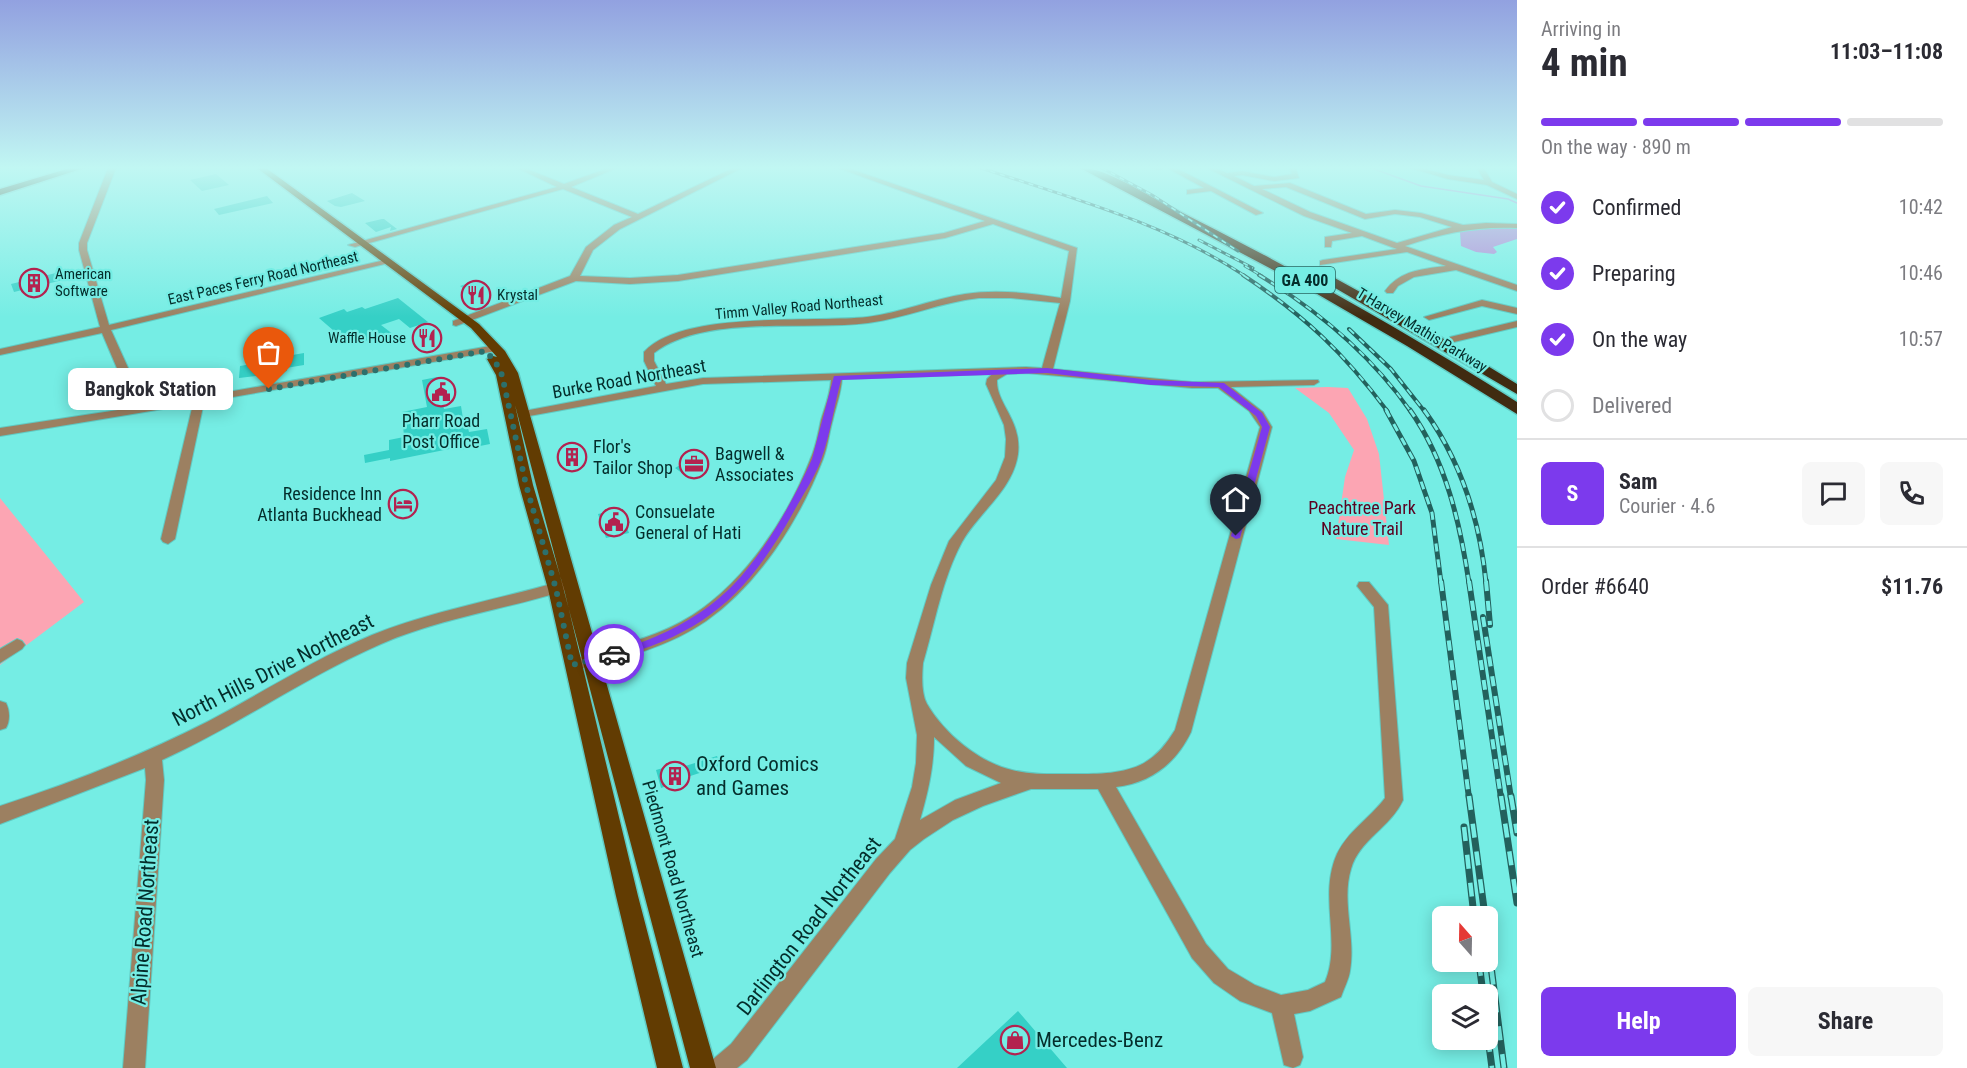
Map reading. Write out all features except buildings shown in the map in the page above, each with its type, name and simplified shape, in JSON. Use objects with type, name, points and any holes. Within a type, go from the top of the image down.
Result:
[{"type":"highway","name":"T Harvey Mathis Parkway","points":[[1183,218],[1311,283],[1411,341],[1517,409]]},
{"type":"highway","name":"T Harvey Mathis Parkway","points":[[1209,218],[1360,296],[1517,390]]},
{"type":"main road","name":"Piedmont Road Northeast","points":[[321,218],[357,243]]},
{"type":"main road","name":"Piedmont Road Northeast","points":[[325,218],[382,264],[461,321],[491,349],[512,373],[524,414],[583,662],[638,944],[670,1068]]},
{"type":"main road","name":"Piedmont Road Northeast","points":[[491,349],[502,375],[526,485],[564,586]]},
{"type":"main road","name":"Piedmont Road Northeast","points":[[583,662],[620,768],[703,1068]]},
{"type":"street","points":[[93,218],[82,247],[106,328],[137,401],[136,411]]},
{"type":"street","name":"East Paces Ferry Road Northeast","points":[[357,243],[450,218]]},
{"type":"street","points":[[461,321],[564,284],[574,278],[593,244],[634,218]]},
{"type":"street","points":[[986,218],[1074,250],[1065,301],[1047,370]]},
{"type":"street","points":[[1320,218],[1517,288]]},
{"type":"street","points":[[1430,218],[1463,228]]},
{"type":"street","points":[[574,278],[630,281],[678,278],[945,235],[995,221]]},
{"type":"street","points":[[1420,254],[1431,240],[1463,228],[1498,224],[1517,226]]},
{"type":"street","points":[[1328,245],[1328,239],[1362,234]]},
{"type":"street","points":[[1396,246],[1420,237],[1431,240]]},
{"type":"street","points":[[1323,263],[1408,250]]},
{"type":"street","name":"East Paces Ferry Road Northeast","points":[[0,352],[118,327],[382,264]]},
{"type":"street","points":[[1390,291],[1395,283],[1403,279],[1423,272],[1456,267]]},
{"type":"street","name":"Timm Valley Road Northeast","points":[[662,387],[649,361],[649,352],[662,341],[683,334],[743,326],[868,320],[978,295],[1019,295],[1065,301]]},
{"type":"street","points":[[1429,316],[1482,303],[1517,311]]},
{"type":"street","points":[[1454,339],[1517,324]]},
{"type":"street","points":[[0,432],[200,401],[491,349]]},
{"type":"street","name":"Burke Road Northeast","points":[[524,414],[703,381],[1047,370],[1151,382],[1221,384],[1314,382]]},
{"type":"street","points":[[969,374],[991,387],[992,379],[1003,372]]},
{"type":"street","points":[[583,662],[648,644],[678,630],[715,607],[739,585],[753,568],[805,485],[817,459],[837,378]]},
{"type":"street","points":[[903,844],[927,825],[955,808],[990,794],[1026,783],[1103,782],[1133,776],[1165,759],[1176,746],[1183,732],[1266,427],[1259,414],[1221,384]]},
{"type":"street","name":"Darlington Road Northeast","points":[[720,1068],[738,1052],[883,866],[903,844],[921,787],[925,763],[925,735],[914,678],[915,663],[949,555],[965,526],[1001,483],[1011,456],[1012,439],[1009,423],[991,387]]},
{"type":"street","points":[[168,539],[200,401]]},
{"type":"street","name":"North Hills Drive Northeast","points":[[0,815],[77,789],[153,757],[214,726],[327,662],[379,639],[435,619],[564,586]]},
{"type":"street","points":[[1103,782],[1199,951],[1221,976],[1248,993],[1281,1006],[1310,1000],[1332,989],[1340,970],[1338,896],[1343,861],[1355,840],[1388,810],[1394,800],[1381,605],[1364,586]]},
{"type":"street","points":[[0,657],[17,645]]},
{"type":"street","points":[[918,699],[936,728],[959,752],[992,771],[1026,783]]},
{"type":"street","points":[[0,708],[0,723]]},
{"type":"street","name":"Alpine Road Northeast","points":[[134,1068],[155,780],[153,757]]},
{"type":"street","points":[[1281,1006],[1292,1057]]},
{"type":"green space","name":"Peachtree Park Nature Trail","points":[[1295,388],[1348,388],[1367,419],[1379,454],[1389,545],[1336,539],[1345,477],[1354,450],[1329,413]]},
{"type":"green space","points":[[0,498],[84,602],[0,665]]},
{"type":"shaded area","points":[[1487,226],[1517,227],[1517,239],[1493,247],[1497,252],[1494,254],[1476,252],[1461,246],[1460,232]]},
{"type":"railway","points":[[1129,218],[1183,241],[1245,276]]},
{"type":"railway","points":[[1187,218],[1238,251]]},
{"type":"railway","points":[[1199,240],[1253,268]]},
{"type":"railway","points":[[1245,266],[1262,276]]},
{"type":"railway","points":[[1243,275],[1285,305],[1322,336],[1355,371],[1388,412]]},
{"type":"railway","points":[[1259,275],[1323,319],[1343,336],[1379,372],[1411,412]]},
{"type":"railway","points":[[1349,329],[1391,369],[1425,412]]},
{"type":"railway","points":[[1386,410],[1414,461],[1432,513],[1441,583]]},
{"type":"railway","points":[[1410,410],[1433,450],[1450,493],[1469,583]]},
{"type":"railway","points":[[1424,410],[1448,450],[1467,492],[1479,537],[1486,583]]},
{"type":"railway","points":[[1441,581],[1469,798]]},
{"type":"railway","points":[[1469,581],[1501,798]]},
{"type":"railway","points":[[1486,581],[1490,625]]},
{"type":"railway","points":[[1483,617],[1511,798]]},
{"type":"railway","points":[[1469,796],[1484,906]]},
{"type":"railway","points":[[1501,796],[1517,903]]},
{"type":"railway","points":[[1511,796],[1517,833]]},
{"type":"railway","points":[[1464,827],[1473,906]]},
{"type":"railway","points":[[1480,972],[1482,984]]},
{"type":"railway","points":[[1492,972],[1504,1068]]},
{"type":"railway","points":[[1490,1050],[1492,1068]]},
{"type":"way so far","points":[[269,389],[486,351],[502,375],[526,485],[556,589],[572,665],[614,654]]},
{"type":"place","name":"American Software","points":[[34,283]]},
{"type":"place","name":"Krystal","points":[[476,295]]},
{"type":"place","name":"Waffle House","points":[[427,338]]},
{"type":"place","name":"Bangkok Station","points":[[269,389]]},
{"type":"place","name":"Pharr Road Post Office","points":[[441,392]]},
{"type":"place","name":"Flor's Tailor Shop","points":[[572,457]]},
{"type":"place","name":"Bagwell & Associates","points":[[694,464]]},
{"type":"place","name":"Residence Inn Atlanta Buckhead","points":[[403,504]]},
{"type":"place","name":"Consuelate General of Hati","points":[[614,522]]},
{"type":"place","name":"Oxford Comics and Games","points":[[675,776]]},
{"type":"place","name":"Mercedes-Benz","points":[[1015,1040]]},
{"type":"route","points":[[614,654],[665,637],[699,618],[732,593],[753,568],[805,485],[817,459],[837,386],[837,378],[1047,370],[1151,382],[1192,385],[1221,384],[1228,392],[1259,414],[1266,427],[1236,536]]}]
